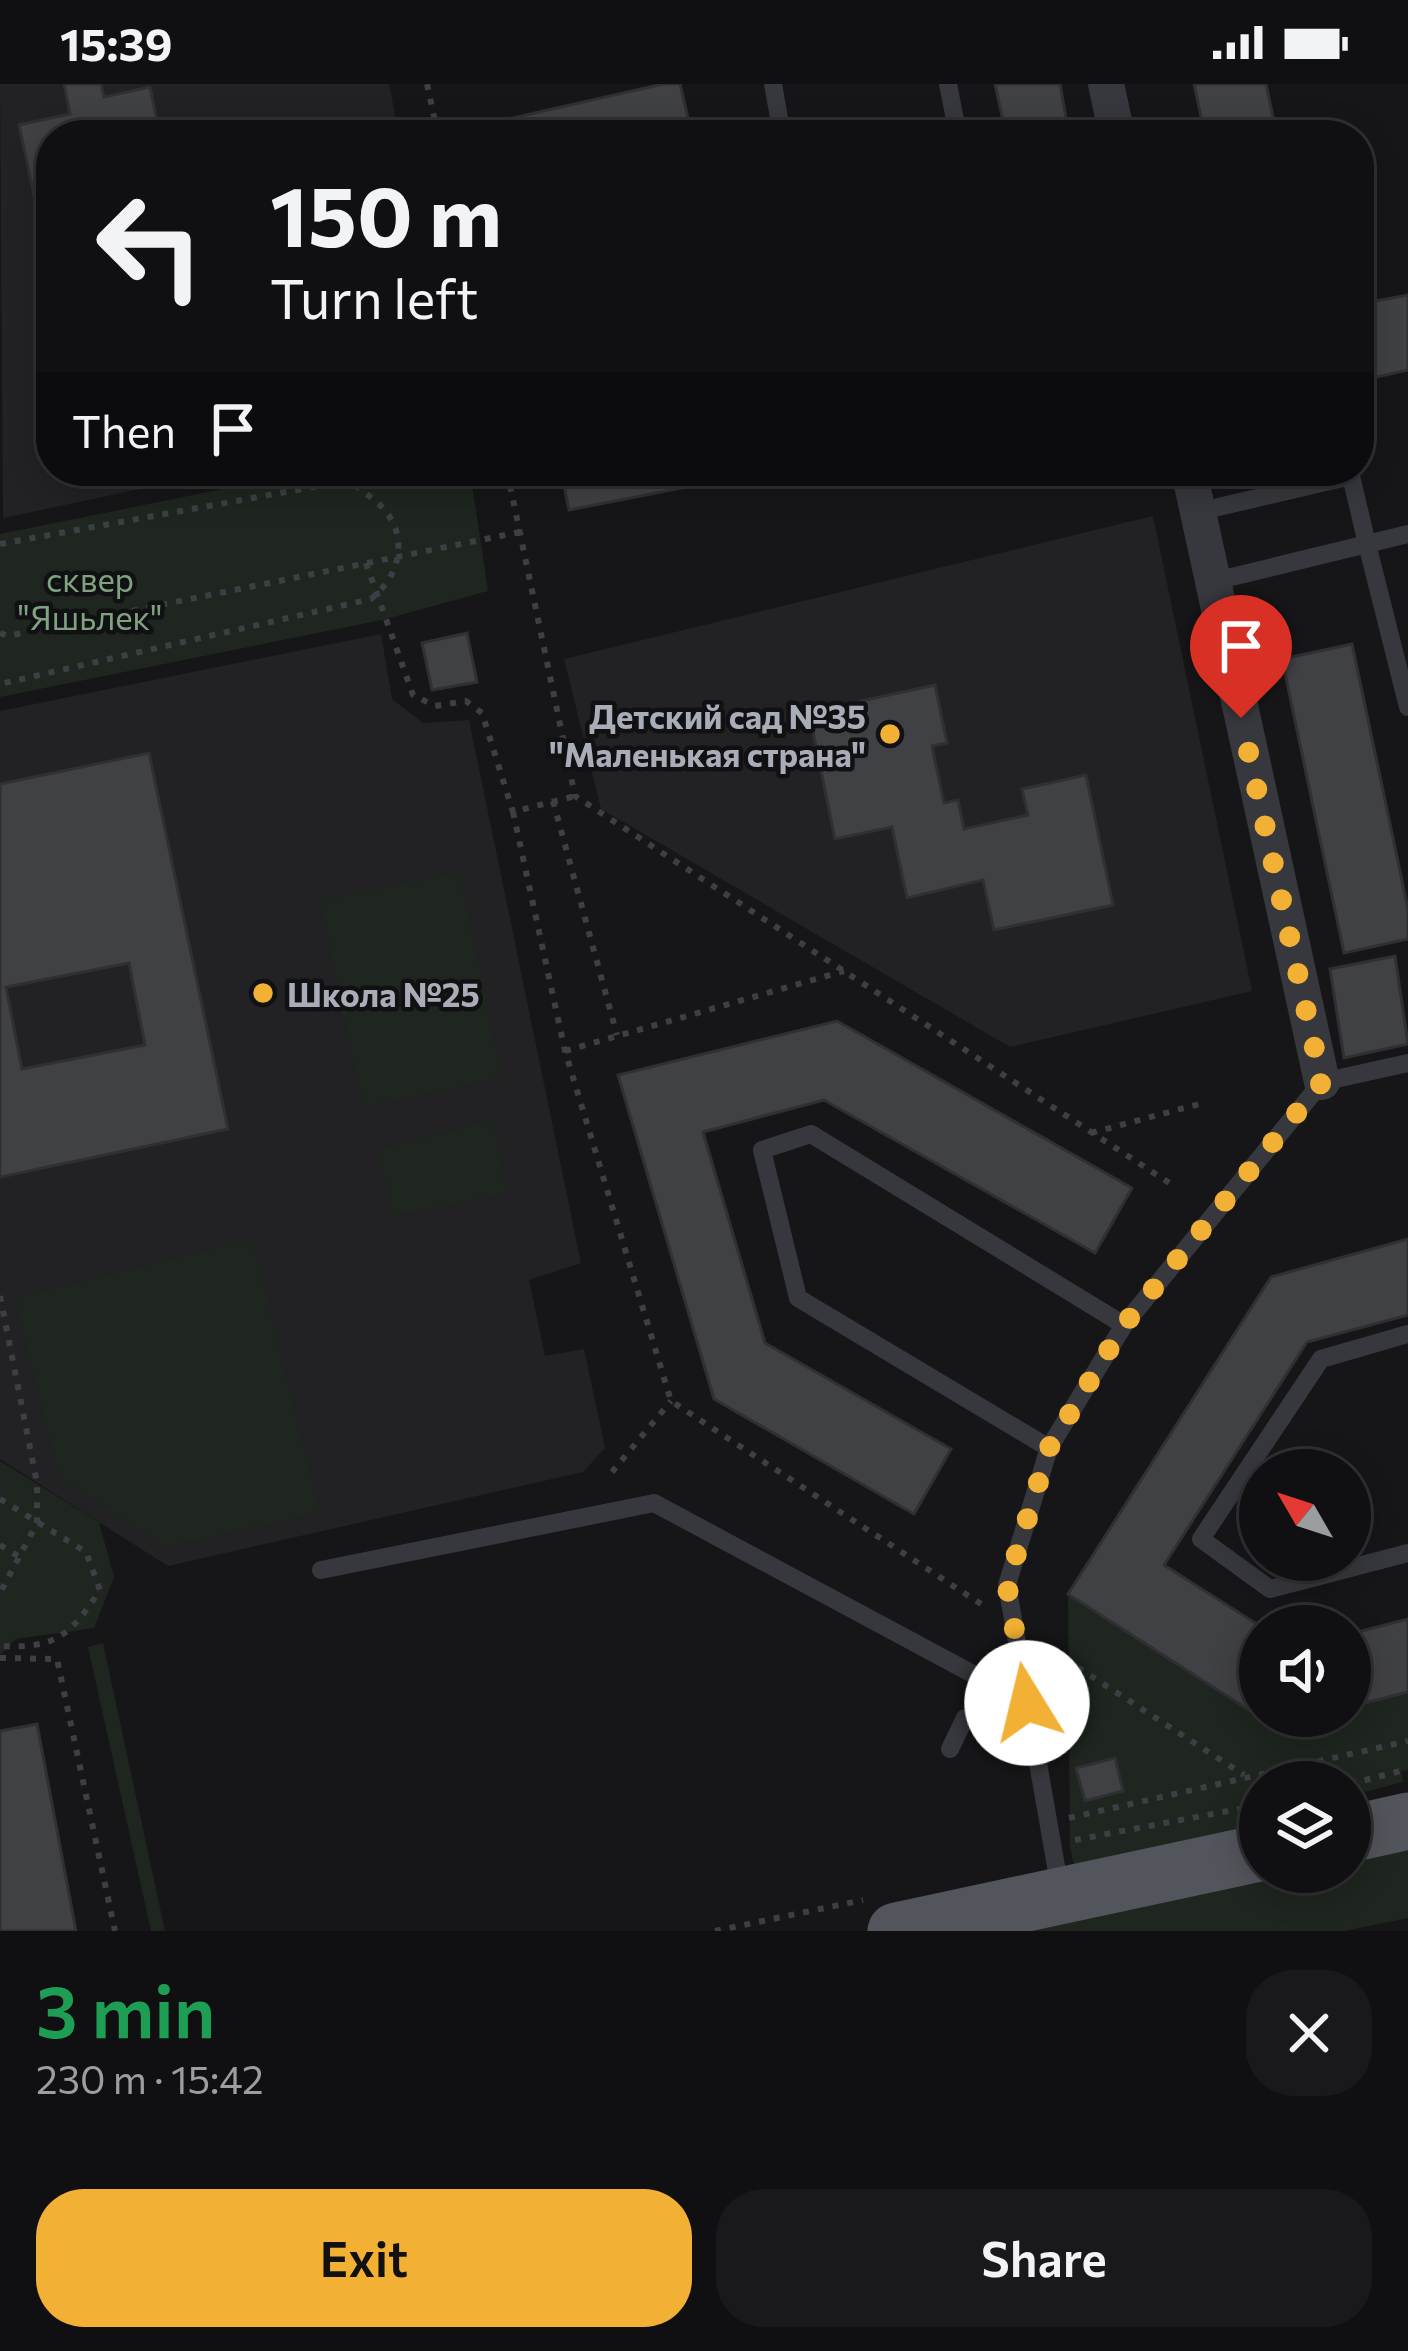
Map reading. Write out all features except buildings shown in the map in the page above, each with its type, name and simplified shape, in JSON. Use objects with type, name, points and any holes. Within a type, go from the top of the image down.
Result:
[{"type":"main road","points":[[1371,1829],[1408,1821]]},
{"type":"main road","points":[[896,1931],[1057,1870],[1239,1855]]},
{"type":"street","points":[[1106,84],[1114,120]]},
{"type":"street","points":[[1192,486],[1322,1082]]},
{"type":"lane","points":[[772,84],[779,120]]},
{"type":"lane","points":[[948,84],[955,120]]},
{"type":"lane","points":[[1197,512],[1308,486]]},
{"type":"lane","points":[[1353,486],[1408,707]]},
{"type":"lane","points":[[1211,582],[1408,534]]},
{"type":"lane","points":[[1057,1870],[1007,1585],[1049,1448],[1124,1325],[1322,1082],[1408,1063]]},
{"type":"lane","points":[[1049,1448],[798,1298],[763,1150],[811,1134],[1124,1325]]},
{"type":"lane","points":[[1408,1334],[1321,1359],[1201,1539],[1270,1589],[1408,1553]]},
{"type":"lane","points":[[321,1570],[654,1503],[1027,1703]]},
{"type":"lane","points":[[950,1749],[965,1718],[1027,1703]]},
{"type":"path","points":[[427,84],[435,120]]},
{"type":"path","points":[[0,544],[319,486]]},
{"type":"path","points":[[0,685],[371,599],[388,585],[400,557],[397,528],[382,505],[355,486]]},
{"type":"path","points":[[510,486],[575,796],[1174,1186]]},
{"type":"path","points":[[0,633],[8,636],[520,532]]},
{"type":"path","points":[[366,563],[413,695],[435,706],[466,701],[482,713],[513,812],[565,1051],[671,1401],[1239,1772]]},
{"type":"path","points":[[513,812],[575,796]]},
{"type":"path","points":[[554,801],[618,1036]]},
{"type":"path","points":[[565,1051],[844,971]]},
{"type":"path","points":[[1091,1133],[1203,1103]]},
{"type":"path","points":[[0,1296],[37,1483],[37,1523],[0,1593]]},
{"type":"path","points":[[612,1472],[671,1401]]},
{"type":"path","points":[[0,1499],[86,1552],[100,1590],[73,1631],[29,1648],[0,1646]]},
{"type":"path","points":[[0,1545],[21,1558]]},
{"type":"path","points":[[0,1658],[57,1659],[115,1931]]},
{"type":"path","points":[[1048,1823],[1408,1741]]},
{"type":"path","points":[[1371,1779],[1408,1769]]},
{"type":"path","points":[[1057,1870],[1239,1812]]},
{"type":"shaded area","points":[[0,84],[389,84],[396,120],[36,120],[36,486],[155,486],[3,518]]},
{"type":"shaded area","name":"Детский сад №35 \"Маленькая страна\"","points":[[1153,516],[1252,991],[1010,1047],[601,809],[564,659]]},
{"type":"shaded area","name":"Школа №25","points":[[381,634],[392,699],[423,723],[469,720],[581,1263],[529,1280],[545,1356],[584,1349],[605,1448],[583,1472],[168,1566],[0,1459],[0,711]]},
{"type":"green space","name":"сквер \"Яшьлек\"","points":[[238,486],[472,486],[488,591],[382,620],[0,697],[0,534]]},
{"type":"green space","points":[[460,872],[502,1078],[363,1107],[320,901]]},
{"type":"green space","points":[[494,1119],[506,1193],[392,1216],[379,1149]]},
{"type":"green space","points":[[253,1238],[320,1513],[166,1547],[59,1478],[15,1298]]},
{"type":"green space","points":[[0,1461],[99,1522],[114,1577],[94,1628],[16,1639],[0,1655]]},
{"type":"green space","points":[[1068,1594],[1239,1704],[1239,1737],[1371,1737],[1371,1702],[1408,1692],[1408,1770],[1401,1771],[1403,1782],[1371,1790],[1371,1761],[1239,1761],[1239,1830],[1104,1873],[1074,1865],[1070,1848]]},
{"type":"green space","points":[[103,1643],[165,1931],[151,1931],[88,1647]]},
{"type":"green space","points":[[1408,1841],[1408,1918],[1344,1931],[1013,1931],[1239,1880],[1239,1893],[1371,1893],[1371,1849]]},
{"type":"place","name":"Детский сад №35 \"Маленькая страна\"","points":[[890,734]]},
{"type":"place","name":"Школа №25","points":[[263,993]]},
{"type":"route","points":[[1027,1703],[1007,1585],[1049,1448],[1124,1325],[1322,1082],[1241,718]]}]
